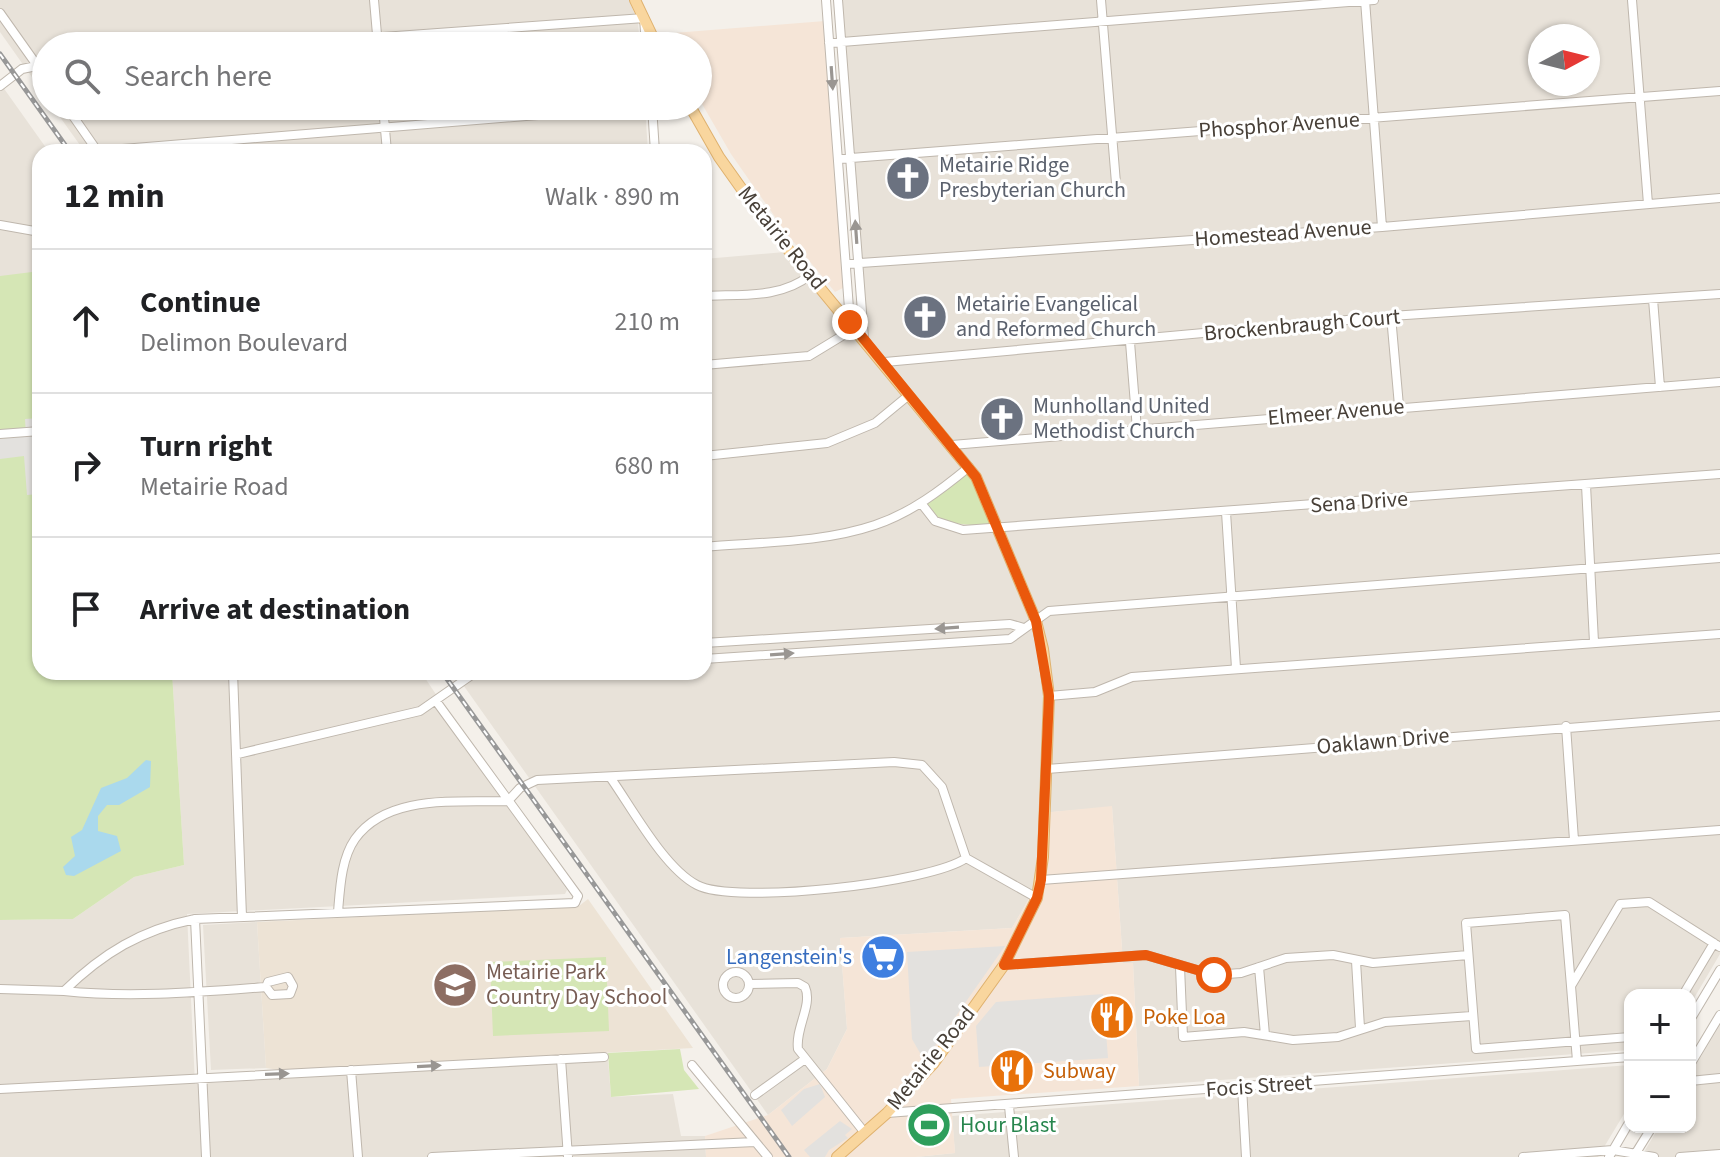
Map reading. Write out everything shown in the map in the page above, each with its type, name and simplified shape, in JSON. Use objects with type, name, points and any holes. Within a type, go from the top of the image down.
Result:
[{"type":"main road","points":[[635,0],[650,32]]},
{"type":"main road","name":"Metairie Road","points":[[698,120],[712,144]]},
{"type":"main road","name":"Metairie Road","points":[[712,145],[763,219],[885,362],[969,467],[1036,621],[1049,696],[1041,880],[1037,898],[1004,965],[933,1064],[887,1113],[837,1157]]},
{"type":"street","points":[[374,0],[376,32]]},
{"type":"street","points":[[712,364],[809,356],[853,325],[826,0]]},
{"type":"street","points":[[838,0],[864,338]]},
{"type":"street","points":[[1101,0],[1116,183]]},
{"type":"street","points":[[1365,0],[1382,227]]},
{"type":"street","points":[[829,43],[1374,0]]},
{"type":"street","points":[[1632,0],[1648,204]]},
{"type":"street","points":[[0,13],[32,52]]},
{"type":"street","points":[[481,32],[644,18],[645,32]]},
{"type":"street","points":[[0,86],[22,69],[32,66]]},
{"type":"street","name":"Phosphor Avenue","points":[[838,159],[1720,91]]},
{"type":"street","points":[[76,120],[92,144]]},
{"type":"street","points":[[384,120],[386,144]]},
{"type":"street","points":[[190,144],[473,120]]},
{"type":"street","points":[[651,120],[654,144]]},
{"type":"street","name":"Homestead Avenue","points":[[846,264],[1382,227],[1720,198]]},
{"type":"street","points":[[0,225],[32,231]]},
{"type":"street","points":[[712,295],[779,291],[797,286],[810,275]]},
{"type":"street","name":"Brockenbraugh Court","points":[[885,362],[1391,316],[1720,294]]},
{"type":"street","points":[[1653,299],[1660,387]]},
{"type":"street","points":[[1391,316],[1399,406]]},
{"type":"street","points":[[1130,342],[1137,430]]},
{"type":"street","name":"Elmeer Avenue","points":[[952,445],[1720,382]]},
{"type":"street","points":[[712,455],[827,443],[875,423],[909,395]]},
{"type":"street","points":[[0,434],[32,432]]},
{"type":"street","points":[[712,546],[816,538],[875,526],[921,503],[969,467]]},
{"type":"street","name":"Sena Drive","points":[[921,503],[935,521],[952,529],[998,528],[1720,474]]},
{"type":"street","points":[[1586,485],[1594,642]]},
{"type":"street","points":[[1226,512],[1236,668]]},
{"type":"street","points":[[712,658],[1010,639],[1049,611],[1720,558]]},
{"type":"street","points":[[712,643],[1010,624],[1024,628]]},
{"type":"street","points":[[1049,696],[1095,692],[1132,677],[1720,634]]},
{"type":"street","points":[[233,680],[242,917]]},
{"type":"street","points":[[238,754],[420,711],[464,680]]},
{"type":"street","points":[[64,991],[94,962],[132,939],[151,930],[195,919],[578,900],[436,701]]},
{"type":"street","name":"Oaklawn Drive","points":[[1047,769],[1720,716]]},
{"type":"street","points":[[1566,726],[1574,840]]},
{"type":"street","points":[[338,912],[341,877],[354,840],[389,813],[418,804],[508,801],[520,788],[537,780],[894,762],[922,765],[942,787],[966,858],[1037,898]]},
{"type":"street","points":[[610,777],[679,872],[700,887],[729,892],[863,885],[930,873],[966,858]]},
{"type":"street","points":[[1041,880],[1720,830]]},
{"type":"street","points":[[1571,986],[1620,904],[1649,902],[1717,945],[1687,989]]},
{"type":"street","points":[[1577,1061],[1576,1042],[1565,915],[1466,923],[1476,1049],[1576,1042],[1624,1038]]},
{"type":"street","points":[[195,919],[206,1157]]},
{"type":"street","points":[[1004,965],[1146,955],[1214,975],[1259,967],[1286,958],[1333,955],[1384,963],[1468,955]]},
{"type":"street","points":[[1356,961],[1360,1028]]},
{"type":"street","points":[[1180,967],[1183,1037],[1244,1032],[1293,1040],[1338,1037],[1385,1022],[1472,1016]]},
{"type":"street","points":[[1259,967],[1265,1035]]},
{"type":"street","points":[[1696,1010],[1720,970]]},
{"type":"street","points":[[749,984],[798,983],[805,987],[808,998],[796,1034],[798,1049],[865,1133]]},
{"type":"street","points":[[0,989],[111,996],[266,987]]},
{"type":"street","points":[[1696,1049],[1720,1015]]},
{"type":"street","points":[[0,1089],[604,1057]]},
{"type":"street","name":"Focis Street","points":[[887,1113],[1624,1057]]},
{"type":"street","points":[[561,1059],[568,1154]]},
{"type":"street","points":[[755,1095],[805,1059]]},
{"type":"street","points":[[692,1065],[768,1157]]},
{"type":"street","points":[[351,1070],[358,1157]]},
{"type":"street","points":[[1696,1080],[1720,1078]]},
{"type":"street","points":[[1242,1087],[1246,1157]]},
{"type":"street","points":[[1009,1106],[1014,1157]]},
{"type":"street","points":[[1611,1153],[1624,1131]]},
{"type":"street","points":[[1635,1156],[1648,1133]]},
{"type":"street","points":[[432,1157],[568,1154],[755,1142]]},
{"type":"street","points":[[1523,1157],[1611,1153],[1654,1157]]},
{"type":"street","points":[[1680,1157],[1720,1154]]},
{"type":"shaded area","points":[[0,0],[629,0],[639,32],[32,32],[32,77],[0,32]]},
{"type":"shaded area","points":[[842,0],[1720,0],[1720,954],[1696,995],[1696,989],[1624,989],[1624,1050],[1139,1086],[1133,963],[1123,963],[1112,807],[1041,813],[1034,890],[1012,928],[840,938],[847,1029],[827,1069],[768,1115],[460,680],[712,680],[712,258],[785,252],[869,353]]},
{"type":"shaded area","points":[[825,21],[845,287],[835,292],[787,234],[731,154],[711,120],[712,32],[686,32]]},
{"type":"shaded area","points":[[0,83],[43,144],[32,144],[32,276],[0,279]]},
{"type":"shaded area","points":[[62,120],[646,120],[647,144],[79,144]]},
{"type":"shaded area","points":[[25,419],[32,419],[32,495],[27,495],[24,456],[0,459],[0,438],[26,436]]},
{"type":"shaded area","points":[[172,680],[426,680],[567,890],[565,894],[187,914],[195,1084],[608,1059],[611,1097],[673,1094],[681,1136],[705,1136],[706,1157],[0,1157],[0,920],[73,919],[134,877],[184,865]]},
{"type":"shaded area","points":[[1112,806],[1123,963],[1133,963],[1139,1086],[951,1099],[955,1153],[916,1157],[706,1157],[705,1136],[768,1115],[827,1069],[847,1029],[840,938],[1012,928],[1034,890],[1041,813]]},
{"type":"shaded area","name":"Metairie Park Country Day School","points":[[588,899],[693,1048],[279,1070],[266,1068],[257,922],[579,906]]},
{"type":"shaded area","points":[[257,922],[266,1068],[211,1070],[203,925]]},
{"type":"shaded area","points":[[1005,946],[930,1053],[920,1053],[912,1039],[907,952]]},
{"type":"shaded area","points":[[1103,994],[1108,1058],[979,1067],[976,1026],[996,1002]]},
{"type":"shaded area","points":[[1720,1025],[1720,1157],[1641,1157],[1655,1133],[1696,1133],[1696,1065]]},
{"type":"shaded area","points":[[1624,1065],[1624,1114],[1598,1157],[916,1157],[955,1153],[952,1116]]},
{"type":"shaded area","points":[[820,1084],[825,1097],[792,1126],[781,1110],[804,1089]]},
{"type":"shaded area","points":[[840,1121],[852,1129],[845,1135],[848,1138],[829,1150],[825,1157],[810,1157],[804,1150]]},
{"type":"green space","points":[[32,272],[32,680],[172,680],[184,865],[134,877],[73,919],[0,920],[0,276]]},
{"type":"green space","points":[[969,467],[998,528],[935,521],[921,503]]},
{"type":"green space","points":[[606,957],[609,1031],[493,1036],[490,962]]},
{"type":"green space","points":[[680,1049],[684,1070],[699,1089],[611,1097],[608,1053]]},
{"type":"water","points":[[146,760],[151,761],[150,787],[119,805],[107,805],[98,816],[98,831],[117,836],[121,851],[74,876],[66,875],[63,867],[75,856],[71,837],[82,830],[101,788],[127,778]]},
{"type":"railway","points":[[0,54],[32,99]]},
{"type":"railway","points":[[47,120],[64,144]]},
{"type":"railway","points":[[448,680],[789,1157]]},
{"type":"place","name":"Metairie Ridge Presbyterian Church","points":[[908,178]]},
{"type":"place","name":"Metairie Evangelical and Reformed Church","points":[[925,317]]},
{"type":"place","name":"Munholland United Methodist Church","points":[[1002,419]]},
{"type":"place","name":"Langenstein's","points":[[883,957]]},
{"type":"place","name":"Metairie Park Country Day School","points":[[455,985]]},
{"type":"place","name":"Poke Loa","points":[[1112,1017]]},
{"type":"place","name":"Subway","points":[[1012,1071]]},
{"type":"place","name":"Hour Blast","points":[[929,1125]]},
{"type":"route","points":[[850,322],[976,477],[1036,621],[1043,649],[1049,702],[1041,880],[1037,898],[1004,965],[1146,955],[1214,975]]}]
